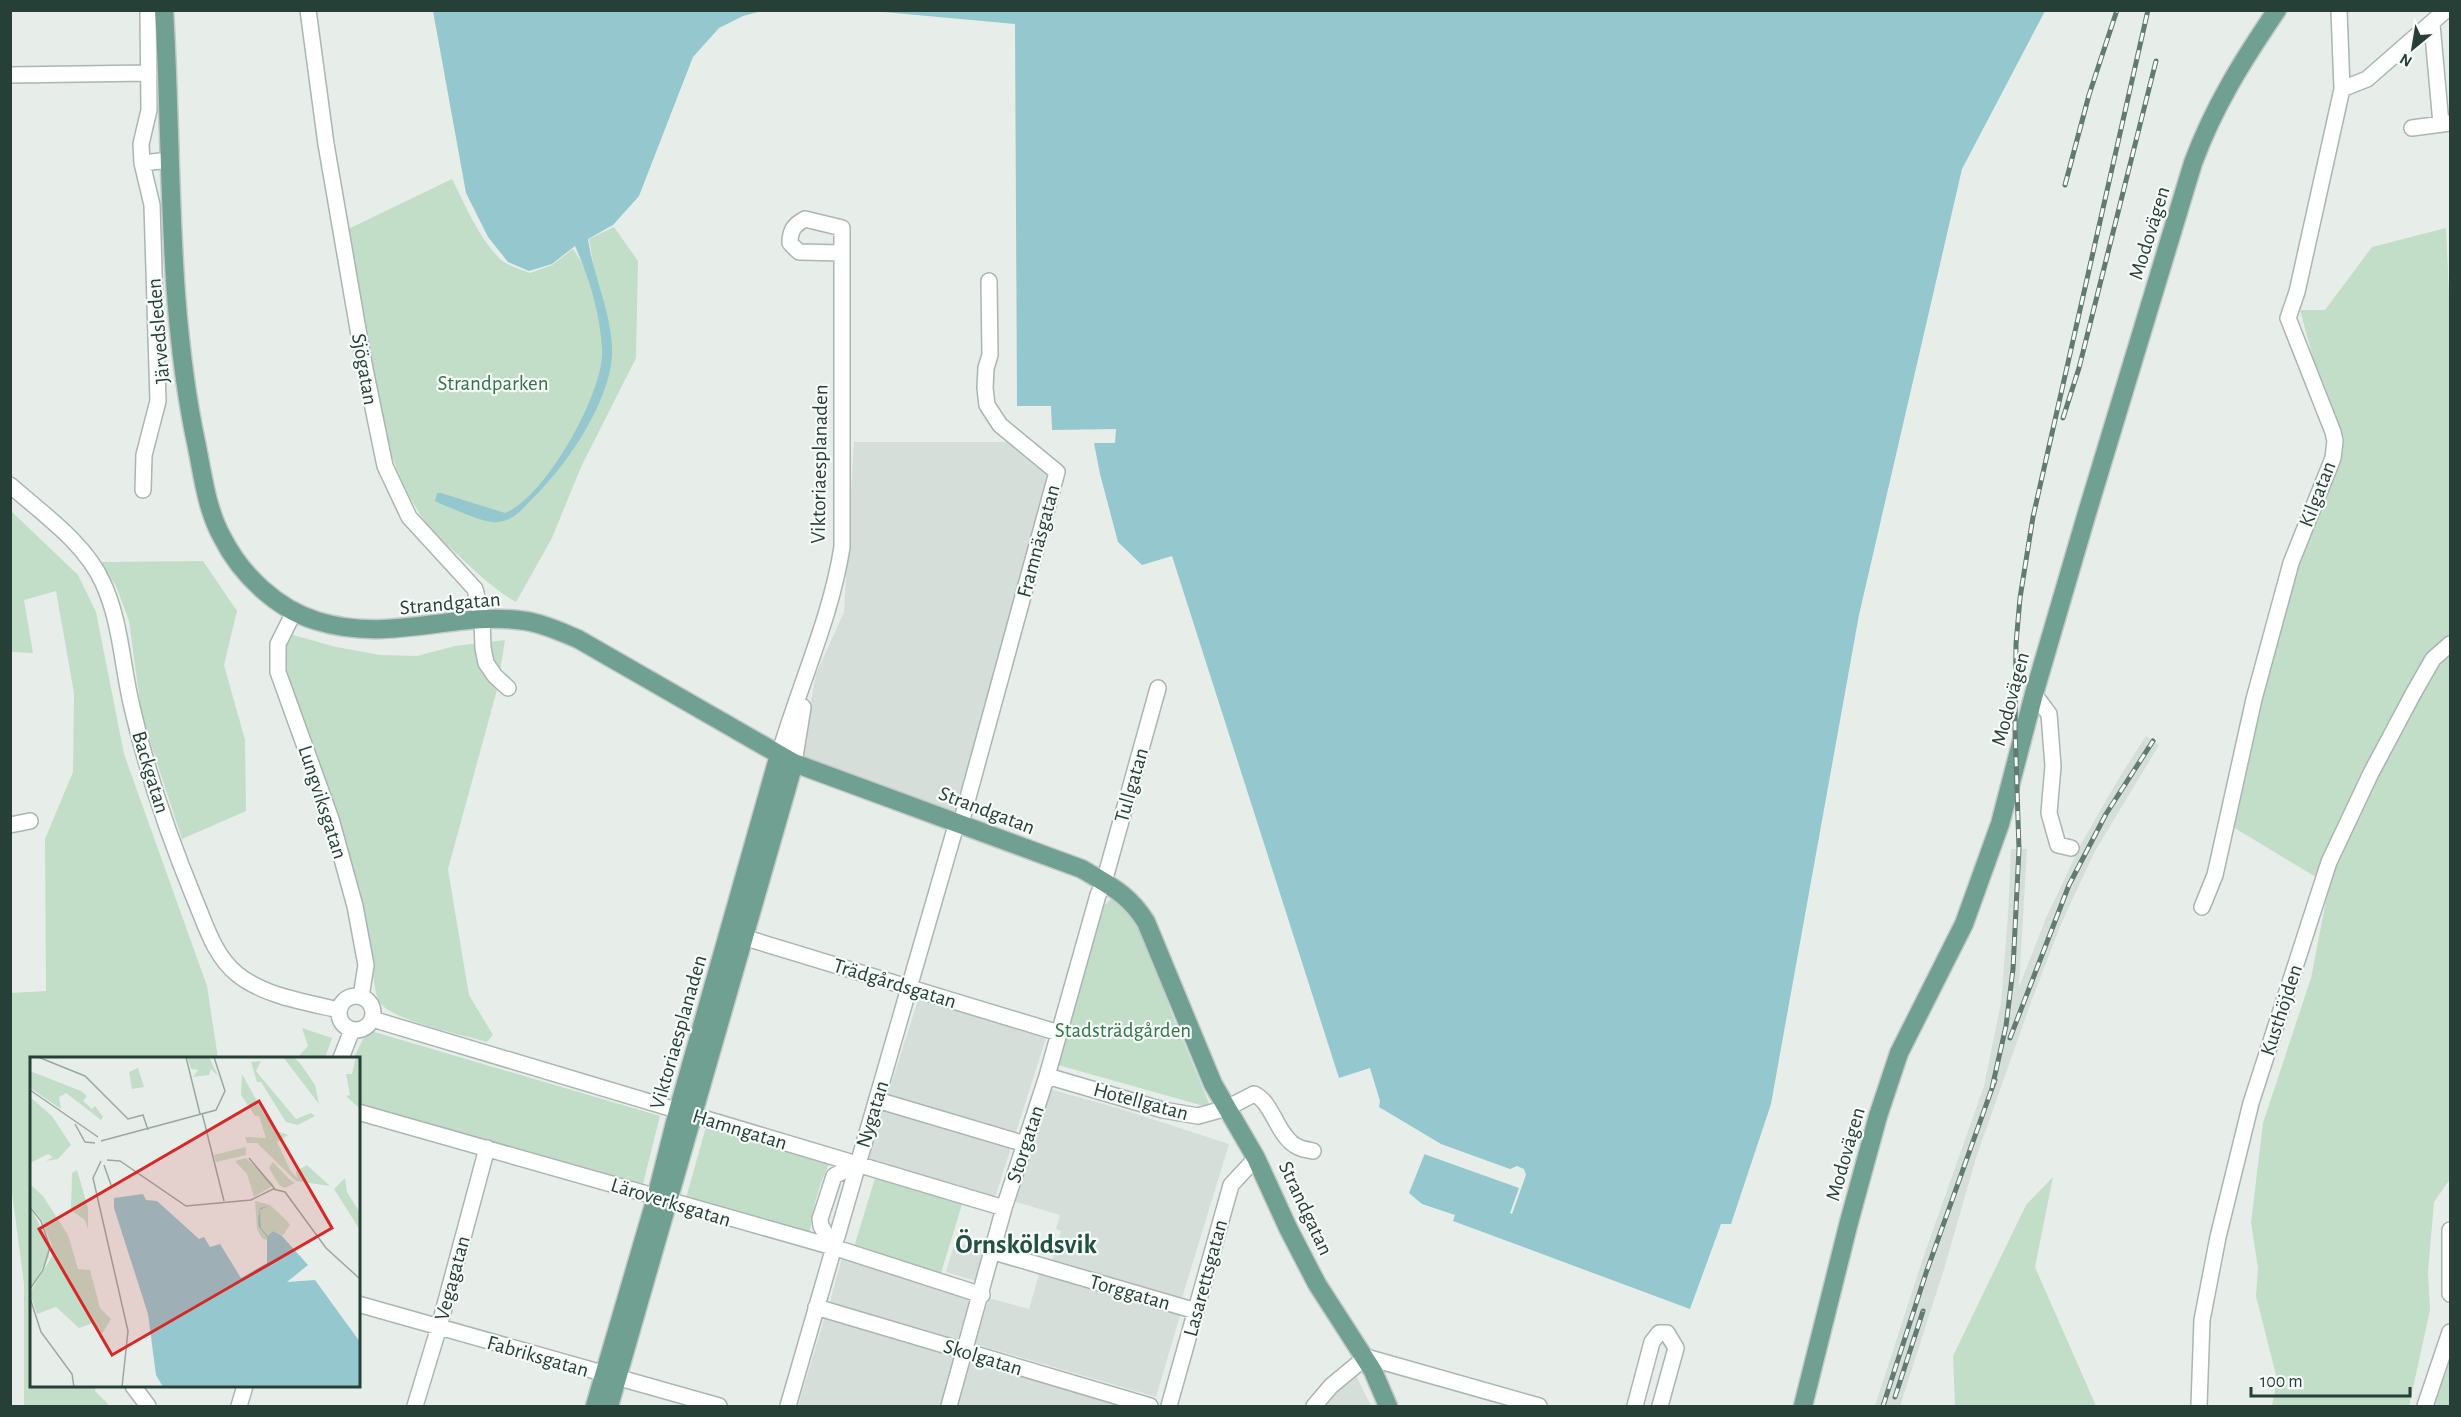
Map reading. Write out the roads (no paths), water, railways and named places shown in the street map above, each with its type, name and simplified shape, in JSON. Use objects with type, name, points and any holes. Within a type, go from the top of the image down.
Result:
[{"type":"main road","name":"Järvedsleden","points":[[164,10],[182,366],[207,496],[222,537],[244,569],[267,594],[294,612]]},
{"type":"main road","name":"Modovägen","points":[[1803,1407],[1878,1116],[1899,1053],[1964,924],[2000,824],[2034,694],[2193,163],[2207,125],[2233,77],[2277,10]]},
{"type":"main road","name":"Strandgatan","points":[[294,612],[320,622],[363,630],[385,631],[482,619],[525,621],[547,626],[578,639],[787,759],[1082,870],[1101,889],[1123,893],[1146,922],[1198,1051],[1256,1158],[1317,1284],[1365,1357],[1388,1407]]},
{"type":"main road","name":"Viktoriaesplanaden","points":[[595,1407],[611,1377],[787,759]]},
{"type":"main road","name":"Viktoriaesplanaden","points":[[609,1407],[611,1377]]},
{"type":"street","points":[[143,490],[144,455],[158,402],[152,205],[142,163],[141,144],[149,110],[148,10]]},
{"type":"street","name":"Sjögatan","points":[[308,10],[330,167],[364,364],[385,466],[409,517],[475,589],[482,619],[483,654],[495,676],[508,688]]},
{"type":"street","name":"Kilgatan","points":[[2202,908],[2215,875],[2254,699],[2291,563],[2333,458],[2335,441],[2333,432],[2288,318],[2342,89],[2339,10]]},
{"type":"street","points":[[2342,89],[2367,79],[2433,24],[2446,10]]},
{"type":"street","points":[[2412,128],[2446,124],[2433,24]]},
{"type":"street","points":[[10,75],[149,74]]},
{"type":"street","points":[[142,163],[170,160]]},
{"type":"street","name":"Viktoriaesplanaden","points":[[787,759],[794,705],[808,671],[839,566],[842,547],[842,253]]},
{"type":"street","name":"Framnäsgatan","points":[[959,823],[1057,472],[1000,425],[987,405],[985,388],[986,368],[990,355],[989,281]]},
{"type":"street","name":"Backgatan","points":[[10,485],[70,538],[93,566],[104,585],[117,626],[131,704],[147,770],[178,859],[218,952],[238,975],[255,985],[276,994],[339,1010]]},
{"type":"street","name":"Lungviksgatan","points":[[294,612],[278,644],[278,672],[331,819],[355,906],[366,965],[361,997]]},
{"type":"street","name":"Kusthöjden","points":[[2199,1407],[2202,1320],[2218,1237],[2251,1103],[2329,862],[2371,773],[2413,694],[2433,659],[2451,644]]},
{"type":"street","name":"Tullgatan","points":[[1101,889],[1158,688]]},
{"type":"street","points":[[2034,694],[2049,714],[2053,766],[2049,813],[2058,845],[2071,848]]},
{"type":"street","points":[[10,825],[30,821]]},
{"type":"street","name":"Nygatan","points":[[857,1164],[959,823]]},
{"type":"street","name":"Storgatan","points":[[950,1407],[1004,1208],[1047,1076],[1101,889]]},
{"type":"street","name":"Trädgårdsgatan","points":[[737,935],[1059,1033]]},
{"type":"street","points":[[349,997],[361,997],[370,1003],[372,1019],[366,1027],[352,1030],[343,1025],[339,1010],[349,997]]},
{"type":"street","name":"Hamngatan","points":[[372,1019],[1004,1208]]},
{"type":"street","points":[[342,1057],[352,1030]]},
{"type":"street","name":"Hotellgatan","points":[[1047,1076],[1163,1110],[1198,1116],[1227,1108],[1249,1095],[1258,1096],[1289,1140],[1298,1147],[1313,1151]]},
{"type":"street","points":[[877,1100],[1025,1144]]},
{"type":"street","name":"Läroverksgatan","points":[[360,1113],[833,1247],[982,1295]]},
{"type":"street","name":"Vegagatan","points":[[415,1407],[487,1148]]},
{"type":"street","name":"Lasarettsgatan","points":[[1170,1407],[1231,1185],[1256,1158]]},
{"type":"street","points":[[788,1407],[833,1247],[821,1226],[820,1219],[834,1176],[857,1164]]},
{"type":"street","points":[[2451,1230],[2451,1294]]},
{"type":"street","name":"Torggatan","points":[[994,1251],[1196,1311]]},
{"type":"street","name":"Fabriksgatan","points":[[360,1305],[718,1407]]},
{"type":"street","name":"Skolgatan","points":[[816,1307],[1149,1407]]},
{"type":"street","points":[[2425,1407],[2451,1332]]},
{"type":"street","points":[[1635,1407],[1652,1342],[1659,1333],[1667,1333],[1676,1348],[1659,1407]]},
{"type":"street","points":[[1314,1407],[1330,1386],[1365,1357],[1531,1406]]},
{"type":"street","points":[[134,1387],[148,1407]]},
{"type":"street","points":[[239,1407],[245,1387]]},
{"type":"water","points":[[433,11],[762,11],[743,16],[719,28],[693,57],[639,196],[613,225],[588,239],[611,332],[611,366],[606,387],[586,429],[559,469],[520,511],[508,520],[498,522],[478,519],[441,504],[435,501],[437,493],[505,513],[521,503],[538,487],[570,441],[584,415],[601,367],[601,335],[593,296],[575,246],[552,264],[529,271],[508,262],[488,237],[466,193]]},
{"type":"water","points":[[873,11],[2045,11],[1962,169],[1859,615],[1771,1104],[1731,1224],[1721,1224],[1690,1309],[1453,1221],[1455,1215],[1422,1204],[1409,1193],[1431,1138],[1379,1107],[1380,1101],[1370,1068],[1339,1078],[1172,556],[1142,565],[1118,542],[1094,443],[1115,443],[1116,429],[1052,430],[1051,406],[1017,406],[1015,24]]},
{"type":"railway","points":[[2065,185],[2089,95],[2117,10]]},
{"type":"railway","points":[[1992,1088],[2006,1026],[2013,969],[2019,849],[2015,728],[2016,644],[2020,598],[2033,517],[2148,10]]},
{"type":"railway","points":[[2063,418],[2079,368],[2156,61]]},
{"type":"railway","points":[[2010,1038],[2069,885],[2106,814],[2153,741]]},
{"type":"railway","points":[[1883,1406],[1926,1273],[1995,1080]]},
{"type":"railway","points":[[1895,1397],[1923,1311]]},
{"type":"district","name":"Örnsköldsvik","points":[[1026,1244]]},
{"type":"park label","name":"Strandparken","points":[[493,383]]},
{"type":"park label","name":"Stadsträdgården","points":[[1123,1030]]}]
